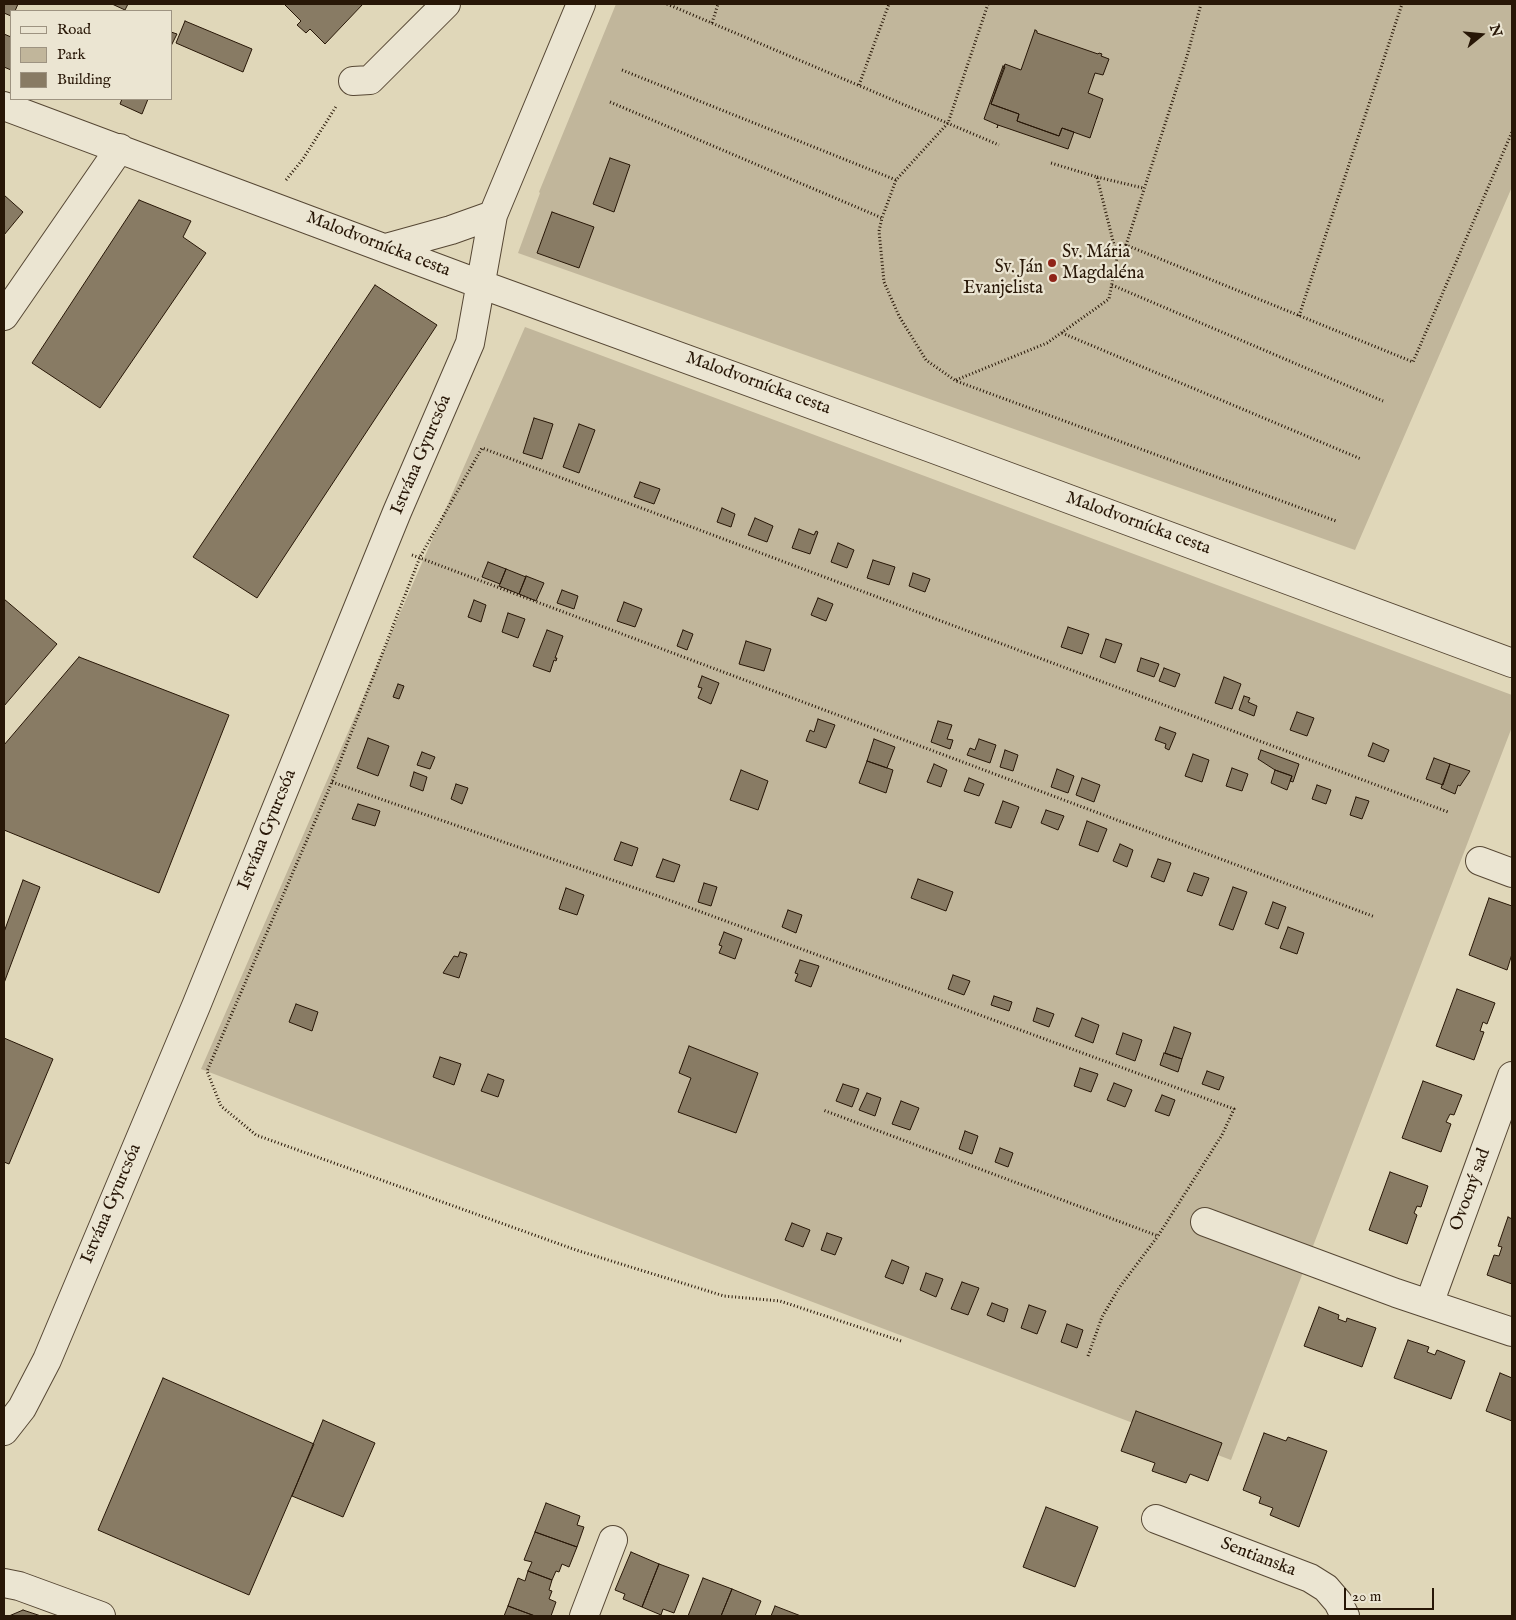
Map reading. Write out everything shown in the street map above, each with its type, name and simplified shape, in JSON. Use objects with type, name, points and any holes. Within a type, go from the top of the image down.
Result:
[{"type":"street","points":[[353,81],[370,80],[446,4]]},
{"type":"street","name":"Istvána Gyurcsóa","points":[[4,1431],[22,1408],[47,1360],[196,1006],[398,512],[470,343],[493,215],[581,4]]},
{"type":"street","name":"Malodvornícka cesta","points":[[4,106],[480,284],[931,448],[1512,663]]},
{"type":"street","points":[[4,316],[120,148]]},
{"type":"street","points":[[386,248],[451,230],[493,215]]},
{"type":"street","points":[[1480,861],[1512,873]]},
{"type":"street","name":"Ovocný sad","points":[[1429,1304],[1512,1076]]},
{"type":"street","points":[[1205,1222],[1429,1304],[1512,1332]]},
{"type":"street","name":"Sentianska","points":[[1156,1519],[1310,1578],[1326,1588],[1338,1602],[1345,1616]]},
{"type":"street","points":[[584,1616],[613,1540]]},
{"type":"street","points":[[4,1583],[19,1586],[101,1616]]},
{"type":"path","points":[[667,4],[999,145]]},
{"type":"path","points":[[712,23],[718,4]]},
{"type":"path","points":[[859,86],[889,4]]},
{"type":"path","points":[[988,4],[948,124],[896,180],[879,231],[884,282],[899,316],[926,360],[956,381],[1336,521]]},
{"type":"path","points":[[956,381],[1047,343],[1109,299],[1118,257],[1126,245],[1187,56],[1201,4]]},
{"type":"path","points":[[1299,316],[1402,4]]},
{"type":"path","points":[[622,70],[896,180]]},
{"type":"path","points":[[283,185],[353,81]]},
{"type":"path","points":[[610,102],[882,218]]},
{"type":"path","points":[[1126,245],[1413,362],[1512,132]]},
{"type":"path","points":[[1051,163],[1144,188]]},
{"type":"path","points":[[1098,177],[1118,257]]},
{"type":"path","points":[[1112,285],[1383,401]]},
{"type":"path","points":[[1062,333],[1362,459]]},
{"type":"path","points":[[900,1341],[780,1301],[724,1296],[576,1250],[256,1134],[221,1106],[207,1071],[332,782],[420,557],[482,448],[1448,812]]},
{"type":"path","points":[[384,547],[420,557],[1375,917]]},
{"type":"path","points":[[332,782],[658,896],[1234,1109],[1222,1135],[1158,1236],[1119,1288],[1102,1317],[1088,1356]]},
{"type":"path","points":[[823,1110],[1158,1236]]},
{"type":"green space","points":[[616,4],[1512,4],[1512,187],[1355,550],[518,253],[539,192]]},
{"type":"green space","points":[[525,327],[1512,695],[1512,727],[1231,1460],[201,1069]]},
{"type":"building","points":[[4,4],[18,4],[15,10],[10,10],[10,16],[4,13]]},
{"type":"building","points":[[112,4],[128,4],[125,10]]},
{"type":"building","points":[[284,4],[363,4],[325,44],[310,29],[306,33],[297,25],[301,21]]},
{"type":"building","points":[[185,21],[252,49],[243,72],[176,43]]},
{"type":"building","points":[[1035,30],[1037,33],[1102,54],[1101,56],[1109,59],[1103,75],[1095,73],[1088,93],[1103,99],[1090,138],[1062,128],[1059,136],[1017,121],[1019,114],[991,104],[1005,64],[1021,70]]},
{"type":"building","points":[[172,32],[177,34],[172,44]]},
{"type":"building","points":[[4,34],[10,37],[10,70],[4,67]]},
{"type":"building","points":[[1003,66],[1005,67],[991,104],[1019,114],[1017,121],[1059,136],[1062,128],[1074,132],[1068,149],[984,119]]},
{"type":"building","points":[[122,100],[148,100],[142,114],[120,104]]},
{"type":"building","points":[[610,158],[630,165],[614,212],[593,204]]},
{"type":"building","points":[[4,195],[23,212],[4,235]]},
{"type":"building","points":[[139,200],[191,221],[183,237],[206,253],[100,408],[32,363]]},
{"type":"building","points":[[552,212],[594,227],[579,268],[537,253]]},
{"type":"building","points":[[375,285],[437,325],[257,598],[193,557]]},
{"type":"building","points":[[534,418],[553,424],[542,459],[523,453]]},
{"type":"building","points":[[579,424],[595,430],[579,473],[563,467]]},
{"type":"building","points":[[640,482],[660,489],[654,504],[634,497]]},
{"type":"building","points":[[722,508],[735,514],[731,527],[717,522]]},
{"type":"building","points":[[755,518],[773,526],[767,542],[748,535]]},
{"type":"building","points":[[799,529],[814,535],[816,531],[818,532],[810,554],[792,548]]},
{"type":"building","points":[[838,543],[854,550],[847,568],[831,562]]},
{"type":"building","points":[[873,560],[895,567],[889,585],[867,578]]},
{"type":"building","points":[[488,562],[506,569],[500,584],[482,577]]},
{"type":"building","points":[[506,569],[526,577],[519,594],[499,586]]},
{"type":"building","points":[[913,573],[930,579],[925,592],[909,586]]},
{"type":"building","points":[[526,576],[544,583],[536,601],[519,594]]},
{"type":"building","points":[[562,590],[578,596],[574,609],[557,603]]},
{"type":"building","points":[[818,598],[833,604],[826,621],[811,615]]},
{"type":"building","points":[[4,599],[57,644],[4,706]]},
{"type":"building","points":[[474,600],[486,605],[481,622],[468,617]]},
{"type":"building","points":[[624,602],[642,609],[635,627],[617,621]]},
{"type":"building","points":[[508,613],[525,619],[518,638],[502,632]]},
{"type":"building","points":[[1068,627],[1089,634],[1082,654],[1061,647]]},
{"type":"building","points":[[547,630],[563,636],[555,658],[557,658],[556,661],[554,660],[550,672],[533,666]]},
{"type":"building","points":[[683,630],[693,634],[687,650],[677,646]]},
{"type":"building","points":[[1106,639],[1122,644],[1115,663],[1100,657]]},
{"type":"building","points":[[746,641],[771,649],[764,671],[739,664]]},
{"type":"building","points":[[79,657],[229,715],[159,893],[4,830],[4,745]]},
{"type":"building","points":[[1141,658],[1159,664],[1154,677],[1137,671]]},
{"type":"building","points":[[1164,668],[1180,674],[1175,687],[1159,681]]},
{"type":"building","points":[[702,676],[719,683],[711,704],[698,698],[702,688],[698,687]]},
{"type":"building","points":[[1224,677],[1241,684],[1232,709],[1215,703]]},
{"type":"building","points":[[398,684],[404,686],[399,699],[393,697]]},
{"type":"building","points":[[1244,696],[1250,698],[1248,702],[1257,706],[1254,716],[1239,710]]},
{"type":"building","points":[[1297,712],[1314,718],[1307,736],[1290,730]]},
{"type":"building","points":[[818,719],[835,725],[826,748],[806,741],[810,730],[814,732]]},
{"type":"building","points":[[938,721],[952,725],[947,739],[953,740],[950,749],[931,742]]},
{"type":"building","points":[[1160,727],[1176,733],[1169,750],[1165,748],[1166,744],[1155,740]]},
{"type":"building","points":[[368,738],[389,746],[378,776],[357,768]]},
{"type":"building","points":[[874,739],[895,747],[887,768],[867,761]]},
{"type":"building","points":[[979,739],[996,745],[990,763],[967,755],[970,748],[975,750]]},
{"type":"building","points":[[1373,743],[1389,750],[1384,762],[1368,756]]},
{"type":"building","points":[[1005,750],[1018,755],[1013,771],[1000,767]]},
{"type":"building","points":[[1261,750],[1299,764],[1293,782],[1290,781],[1292,776],[1275,770],[1258,759]]},
{"type":"building","points":[[422,752],[435,757],[430,769],[417,765]]},
{"type":"building","points":[[1193,754],[1209,760],[1202,782],[1185,776]]},
{"type":"building","points":[[1434,758],[1450,764],[1443,785],[1426,779]]},
{"type":"building","points":[[867,761],[893,770],[886,793],[859,783]]},
{"type":"building","points":[[934,764],[947,770],[941,787],[927,782]]},
{"type":"building","points":[[1450,764],[1470,771],[1460,786],[1458,785],[1455,794],[1441,788]]},
{"type":"building","points":[[1232,768],[1248,774],[1242,791],[1226,786]]},
{"type":"building","points":[[1057,769],[1074,776],[1068,793],[1051,787]]},
{"type":"building","points":[[741,770],[768,781],[758,810],[730,800]]},
{"type":"building","points":[[1275,770],[1292,776],[1287,790],[1271,783]]},
{"type":"building","points":[[414,772],[427,777],[423,791],[410,786]]},
{"type":"building","points":[[969,778],[984,784],[979,796],[964,791]]},
{"type":"building","points":[[1082,778],[1100,785],[1094,802],[1076,795]]},
{"type":"building","points":[[456,784],[468,788],[462,804],[451,799]]},
{"type":"building","points":[[1317,785],[1331,790],[1326,804],[1312,799]]},
{"type":"building","points":[[1356,797],[1369,801],[1362,819],[1350,815]]},
{"type":"building","points":[[1003,801],[1019,807],[1011,828],[995,823]]},
{"type":"building","points":[[358,804],[380,811],[375,826],[352,819]]},
{"type":"building","points":[[1046,810],[1064,816],[1058,830],[1041,823]]},
{"type":"building","points":[[1087,821],[1107,829],[1098,852],[1079,845]]},
{"type":"building","points":[[621,842],[638,848],[632,866],[614,860]]},
{"type":"building","points":[[1120,844],[1133,850],[1127,867],[1113,861]]},
{"type":"building","points":[[663,859],[680,865],[674,882],[656,877]]},
{"type":"building","points":[[1158,859],[1171,863],[1164,882],[1151,877]]},
{"type":"building","points":[[1194,873],[1209,878],[1202,896],[1187,891]]},
{"type":"building","points":[[918,879],[953,892],[946,911],[911,898]]},
{"type":"building","points":[[23,880],[40,887],[4,983],[4,932]]},
{"type":"building","points":[[704,883],[717,887],[711,906],[698,902]]},
{"type":"building","points":[[1233,887],[1247,892],[1233,930],[1219,925]]},
{"type":"building","points":[[566,888],[584,895],[577,915],[559,909]]},
{"type":"building","points":[[1489,898],[1512,906],[1512,954],[1507,970],[1469,955]]},
{"type":"building","points":[[1273,902],[1286,907],[1278,929],[1265,924]]},
{"type":"building","points":[[788,910],[802,915],[796,933],[782,927]]},
{"type":"building","points":[[1288,927],[1304,933],[1297,954],[1280,948]]},
{"type":"building","points":[[724,932],[742,939],[735,959],[719,953],[722,946],[719,945]]},
{"type":"building","points":[[460,952],[467,954],[459,978],[443,973],[454,956],[458,957]]},
{"type":"building","points":[[800,960],[819,966],[811,987],[795,981],[798,974],[795,973]]},
{"type":"building","points":[[953,975],[970,981],[964,995],[948,989]]},
{"type":"building","points":[[1457,989],[1495,1003],[1487,1024],[1483,1022],[1480,1031],[1484,1032],[1474,1060],[1436,1046]]},
{"type":"building","points":[[994,996],[1012,1002],[1009,1011],[991,1005]]},
{"type":"building","points":[[296,1004],[318,1012],[312,1031],[289,1022]]},
{"type":"building","points":[[1037,1008],[1054,1014],[1049,1027],[1033,1021]]},
{"type":"building","points":[[1082,1018],[1099,1025],[1093,1043],[1075,1036]]},
{"type":"building","points":[[1174,1027],[1191,1033],[1182,1059],[1165,1053]]},
{"type":"building","points":[[1123,1033],[1142,1040],[1135,1061],[1116,1054]]},
{"type":"building","points":[[4,1038],[53,1059],[9,1164],[4,1162]]},
{"type":"building","points":[[689,1046],[758,1073],[736,1133],[678,1112],[691,1078],[679,1073]]},
{"type":"building","points":[[1164,1053],[1182,1059],[1178,1072],[1160,1065]]},
{"type":"building","points":[[440,1057],[461,1064],[454,1085],[433,1077]]},
{"type":"building","points":[[1080,1068],[1098,1074],[1091,1092],[1074,1086]]},
{"type":"building","points":[[1207,1071],[1224,1077],[1219,1090],[1202,1084]]},
{"type":"building","points":[[488,1074],[504,1080],[498,1097],[481,1091]]},
{"type":"building","points":[[1423,1081],[1462,1095],[1454,1115],[1450,1114],[1446,1122],[1451,1124],[1441,1152],[1402,1138]]},
{"type":"building","points":[[1114,1083],[1132,1090],[1125,1107],[1107,1100]]},
{"type":"building","points":[[843,1084],[859,1089],[852,1107],[836,1101]]},
{"type":"building","points":[[867,1093],[881,1098],[875,1116],[859,1110]]},
{"type":"building","points":[[1162,1095],[1175,1100],[1169,1116],[1155,1111]]},
{"type":"building","points":[[901,1101],[919,1108],[910,1130],[892,1124]]},
{"type":"building","points":[[965,1131],[978,1136],[972,1154],[959,1149]]},
{"type":"building","points":[[1000,1148],[1013,1153],[1008,1167],[995,1162]]},
{"type":"building","points":[[1390,1172],[1428,1186],[1421,1207],[1417,1206],[1414,1213],[1417,1215],[1407,1244],[1369,1230]]},
{"type":"building","points":[[1508,1217],[1512,1219],[1512,1284],[1487,1275],[1494,1255],[1499,1256],[1502,1247],[1498,1246]]},
{"type":"building","points":[[792,1223],[810,1230],[803,1247],[785,1240]]},
{"type":"building","points":[[827,1233],[842,1238],[835,1255],[821,1250]]},
{"type":"building","points":[[892,1260],[909,1267],[903,1284],[885,1277]]},
{"type":"building","points":[[926,1273],[943,1279],[936,1297],[920,1290]]},
{"type":"building","points":[[962,1282],[979,1288],[968,1315],[951,1309]]},
{"type":"building","points":[[992,1303],[1008,1309],[1004,1322],[987,1315]]},
{"type":"building","points":[[1029,1305],[1046,1311],[1037,1334],[1021,1328]]},
{"type":"building","points":[[1319,1307],[1339,1315],[1338,1319],[1346,1322],[1347,1318],[1376,1328],[1362,1367],[1304,1346]]},
{"type":"building","points":[[1067,1324],[1083,1330],[1077,1348],[1061,1342]]},
{"type":"building","points":[[1408,1340],[1429,1347],[1427,1352],[1435,1355],[1437,1350],[1465,1361],[1451,1399],[1394,1378]]},
{"type":"building","points":[[1500,1373],[1512,1378],[1512,1421],[1486,1411]]},
{"type":"building","points":[[163,1378],[314,1444],[249,1595],[98,1530]]},
{"type":"building","points":[[1136,1411],[1222,1443],[1208,1481],[1190,1474],[1186,1483],[1152,1471],[1155,1463],[1121,1451]]},
{"type":"building","points":[[323,1420],[375,1443],[343,1517],[292,1496]]},
{"type":"building","points":[[1264,1433],[1286,1441],[1288,1437],[1327,1451],[1299,1527],[1270,1515],[1273,1508],[1259,1503],[1261,1497],[1243,1490]]},
{"type":"building","points":[[546,1503],[580,1516],[577,1525],[584,1527],[577,1547],[535,1532]]},
{"type":"building","points":[[1046,1507],[1098,1527],[1075,1587],[1023,1567]]},
{"type":"building","points":[[535,1532],[577,1547],[569,1567],[562,1564],[559,1572],[556,1571],[552,1580],[528,1571],[532,1562],[524,1560]]},
{"type":"building","points":[[631,1552],[659,1564],[642,1607],[623,1599],[625,1594],[615,1590]]},
{"type":"building","points":[[659,1564],[689,1575],[674,1613],[663,1609],[661,1615],[642,1607]]},
{"type":"building","points":[[528,1571],[552,1580],[549,1590],[552,1591],[549,1599],[556,1602],[551,1616],[535,1616],[508,1606],[518,1578],[525,1581]]},
{"type":"building","points":[[703,1578],[732,1589],[721,1616],[688,1616]]},
{"type":"building","points":[[732,1589],[761,1601],[755,1616],[721,1616]]},
{"type":"building","points":[[508,1606],[535,1616],[504,1616]]},
{"type":"building","points":[[775,1606],[801,1616],[771,1616]]},
{"type":"building","points":[[23,1610],[41,1616],[9,1616]]},
{"type":"place","name":"Sv. Mária Magdaléna","points":[[1052,263]]},
{"type":"place","name":"Sv. Ján Evanjelista","points":[[1053,278]]}]
